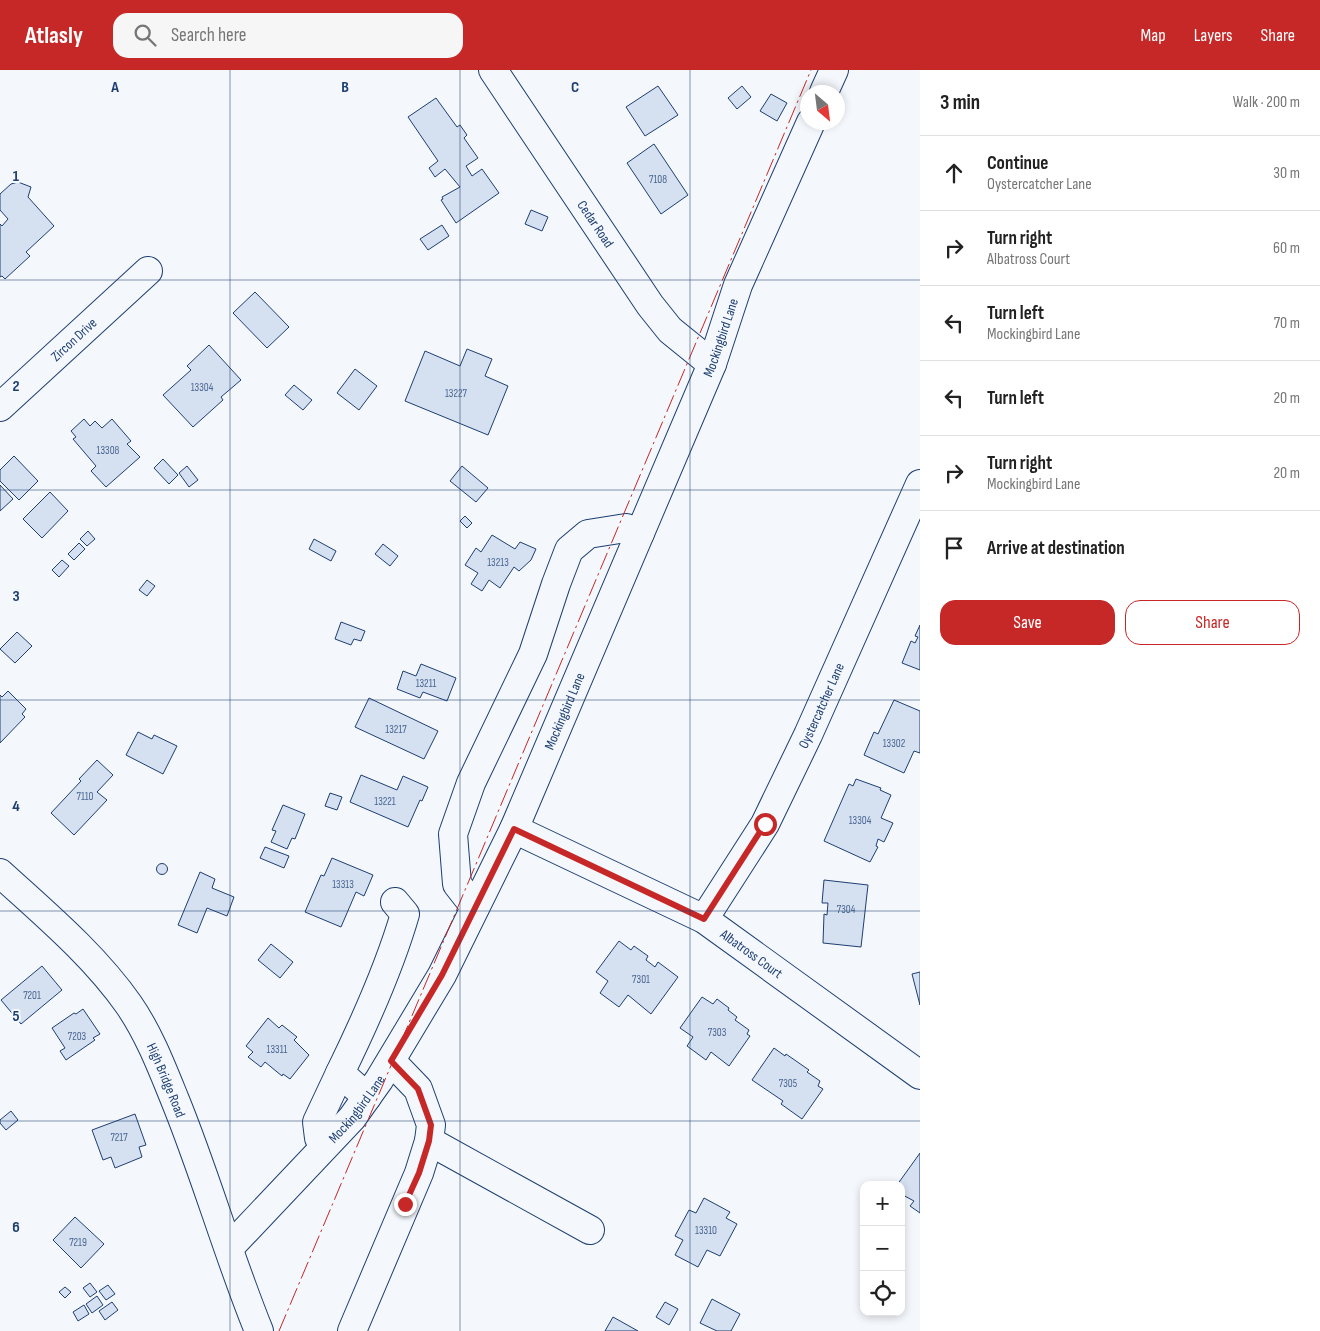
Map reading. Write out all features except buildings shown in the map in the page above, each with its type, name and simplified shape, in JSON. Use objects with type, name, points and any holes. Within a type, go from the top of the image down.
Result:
[{"type":"street","name":"Cedar Road","points":[[493,70],[650,306],[670,330],[712,364]]},
{"type":"street","points":[[827,85],[834,70]]},
{"type":"street","name":"Mockingbird Lane","points":[[229,1248],[352,1118],[391,1061],[442,975],[514,829],[712,364],[738,285],[807,130]]},
{"type":"street","name":"Zircon Drive","points":[[0,407],[148,271]]},
{"type":"street","name":"Oystercatcher Lane","points":[[704,919],[765,824],[915,510],[920,484]]},
{"type":"street","points":[[476,907],[457,884],[453,834],[472,783],[533,654],[569,550],[588,534],[626,528],[640,533]]},
{"type":"street","name":"Albatross Court","points":[[514,829],[704,919],[920,1075]]},
{"type":"street","name":"High Bridge Road","points":[[0,873],[94,962],[116,986],[130,1007],[161,1065],[186,1125],[229,1248],[238,1280],[259,1331]]},
{"type":"street","points":[[324,1147],[319,1138],[318,1122],[357,1038],[395,947],[405,914],[395,902]]},
{"type":"street","points":[[352,1331],[419,1173],[429,1141],[431,1125],[418,1089],[391,1061]]},
{"type":"street","points":[[340,1073],[367,1097]]},
{"type":"street","points":[[429,1141],[590,1230]]},
{"type":"power","points":[[279,1331],[811,70]]},
{"type":"route","points":[[405,1204],[419,1173],[429,1141],[431,1125],[418,1089],[391,1061],[442,975],[514,829],[704,919],[765,824]]}]
